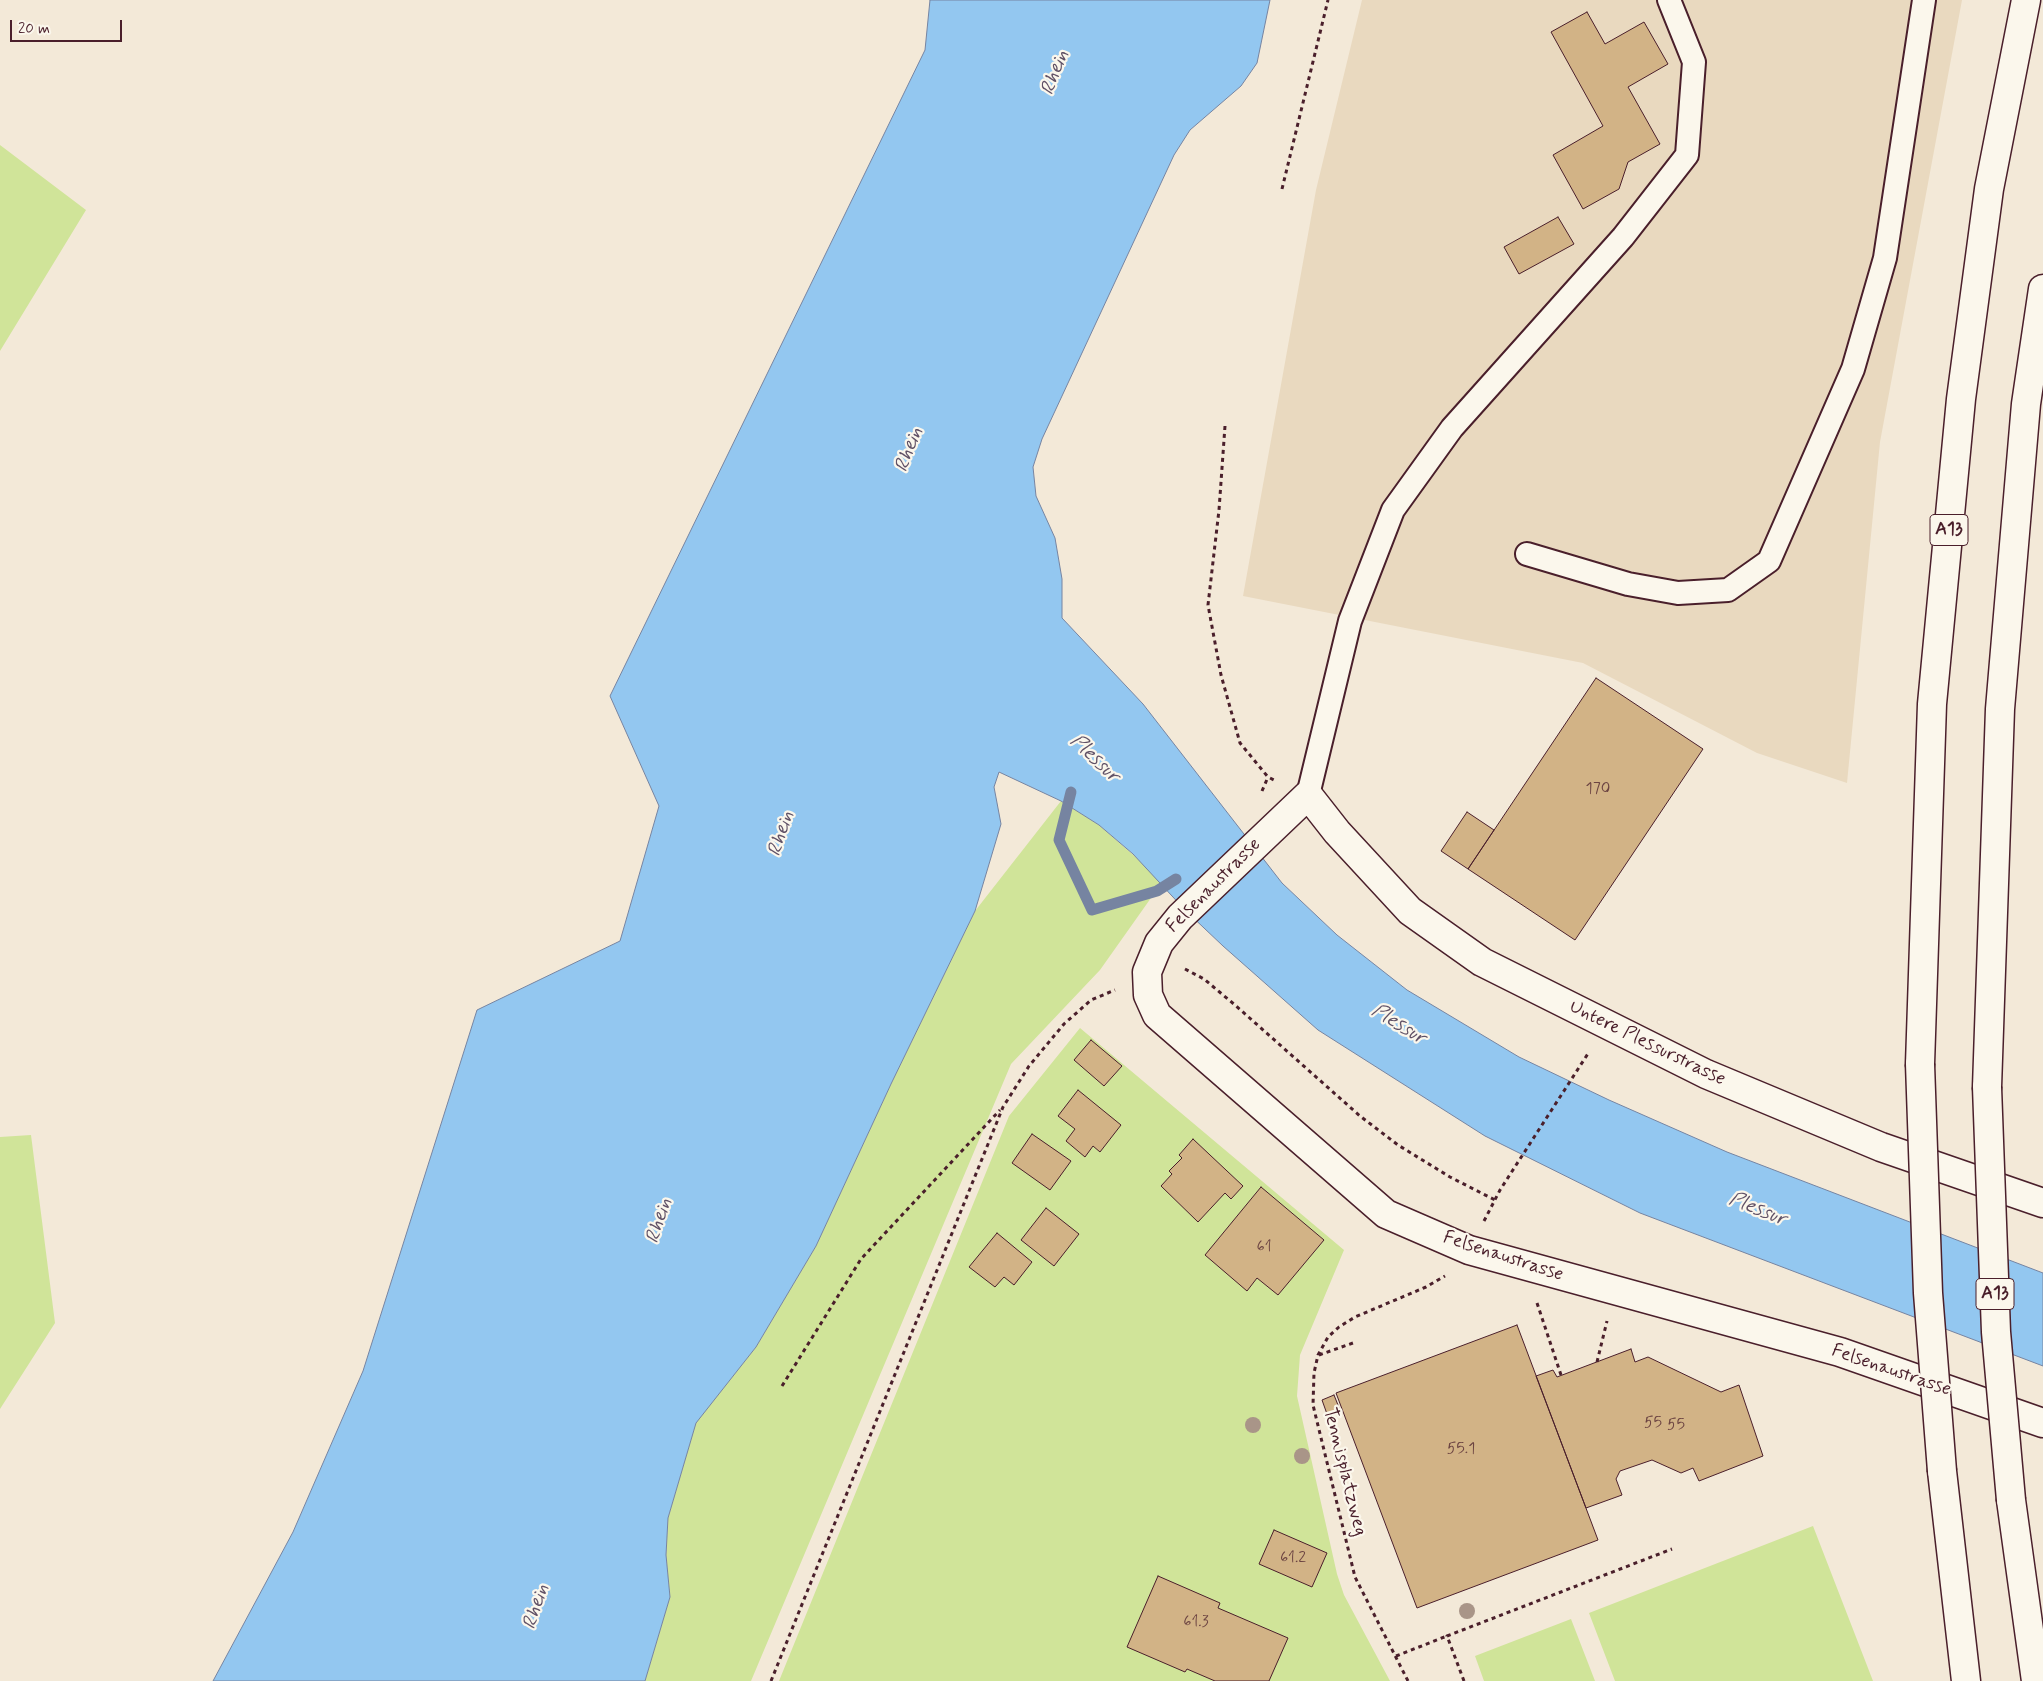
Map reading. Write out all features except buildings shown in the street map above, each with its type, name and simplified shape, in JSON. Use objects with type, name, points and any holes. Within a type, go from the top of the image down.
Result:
[{"type":"main road","name":"A13","points":[[1966,1681],[1942,1472],[1928,1293],[1920,1064],[1932,704],[1961,399],[1989,189],[2026,0]]},
{"type":"main road","name":"A13","points":[[2036,1681],[2011,1500],[1996,1332],[1987,1088],[2000,709],[2026,404],[2043,289]]},
{"type":"main road","name":"Felsenaustrasse","points":[[1308,796],[1180,917],[1159,943],[1152,957],[1147,972],[1147,985],[1151,1005],[1167,1025],[1386,1214],[1469,1250],[1840,1352],[2043,1423]]},
{"type":"main road","name":"Untere Plessurstrasse","points":[[1308,796],[1337,832],[1410,911],[1482,962],[1706,1074],[1881,1146],[2043,1203]]},
{"type":"lane","points":[[1308,796],[1350,621],[1393,510],[1452,428],[1623,237],[1687,155],[1694,62],[1669,0]]},
{"type":"lane","points":[[1527,554],[1628,584],[1678,593],[1728,590],[1769,561],[1853,369],[1885,258],[1924,0]]},
{"type":"path","points":[[1282,189],[1328,0]]},
{"type":"path","points":[[1225,426],[1219,510],[1208,605],[1221,675],[1240,743],[1268,778],[1308,796]]},
{"type":"path","points":[[1180,966],[1204,979],[1360,1116],[1398,1145],[1450,1177],[1495,1200]]},
{"type":"path","points":[[771,1681],[1003,1107],[1029,1066],[1064,1024],[1091,1000],[1118,988],[1147,985]]},
{"type":"path","points":[[1500,1190],[1584,1061]]},
{"type":"path","points":[[782,1386],[861,1259],[1003,1107]]},
{"type":"path","name":"Tennisplatzweg","points":[[1408,1681],[1355,1577],[1313,1405],[1314,1373],[1318,1355],[1328,1337],[1339,1327],[1355,1317],[1438,1280],[1462,1261],[1469,1250]]},
{"type":"path","points":[[1524,1265],[1561,1375]]},
{"type":"path","points":[[1597,1362],[1615,1290]]},
{"type":"path","points":[[1318,1355],[1353,1343]]},
{"type":"path","points":[[1396,1656],[1672,1549]]},
{"type":"path","points":[[1447,1636],[1464,1681]]},
{"type":"shaded area","points":[[1362,0],[1962,0],[1880,442],[1847,783],[1757,753],[1583,663],[1243,596],[1316,190]]},
{"type":"green space","points":[[0,145],[86,210],[0,351]]},
{"type":"green space","points":[[1061,801],[1099,825],[1163,881],[1100,970],[1011,1064],[751,1681],[645,1681],[670,1597],[666,1555],[668,1518],[696,1422],[756,1347],[816,1246],[891,1084],[975,911]]},
{"type":"green space","points":[[1080,1028],[1344,1250],[1300,1355],[1297,1396],[1337,1574],[1344,1595],[1390,1681],[779,1681],[1009,1116]]},
{"type":"green space","points":[[31,1135],[55,1323],[0,1409],[0,1137]]},
{"type":"green space","points":[[1813,1526],[1873,1681],[1615,1681],[1589,1613]]},
{"type":"green space","points":[[1571,1619],[1595,1681],[1484,1681],[1475,1656]]},
{"type":"water","points":[[930,0],[1270,0],[1257,63],[1241,86],[1190,130],[1174,155],[1042,439],[1033,467],[1036,496],[1055,538],[1062,579],[1062,618],[1143,704],[1282,883],[1337,935],[1407,990],[1519,1057],[1609,1100],[1727,1152],[2043,1273],[2043,1366],[1640,1213],[1485,1136],[1318,1030],[1223,946],[1185,910],[1133,854],[1099,825],[1061,801],[999,772],[994,787],[1001,824],[975,911],[891,1084],[816,1246],[756,1347],[696,1423],[668,1518],[666,1555],[670,1597],[645,1681],[213,1681],[293,1532],[363,1371],[477,1010],[620,941],[659,806],[610,696],[925,50]]},
{"type":"waterway","points":[[1071,792],[1059,840],[1092,910],[1157,891],[1176,879]]},
{"type":"water label","name":"Rhein","points":[[1056,73]]},
{"type":"water label","name":"Rhein","points":[[910,450]]},
{"type":"water label","name":"Plessur","points":[[1094,759]]},
{"type":"water label","name":"Rhein","points":[[782,834]]},
{"type":"water label","name":"Plessur","points":[[1398,1025]]},
{"type":"water label","name":"Plessur","points":[[1757,1210]]},
{"type":"water label","name":"Rhein","points":[[660,1221]]},
{"type":"water label","name":"Rhein","points":[[537,1607]]}]
